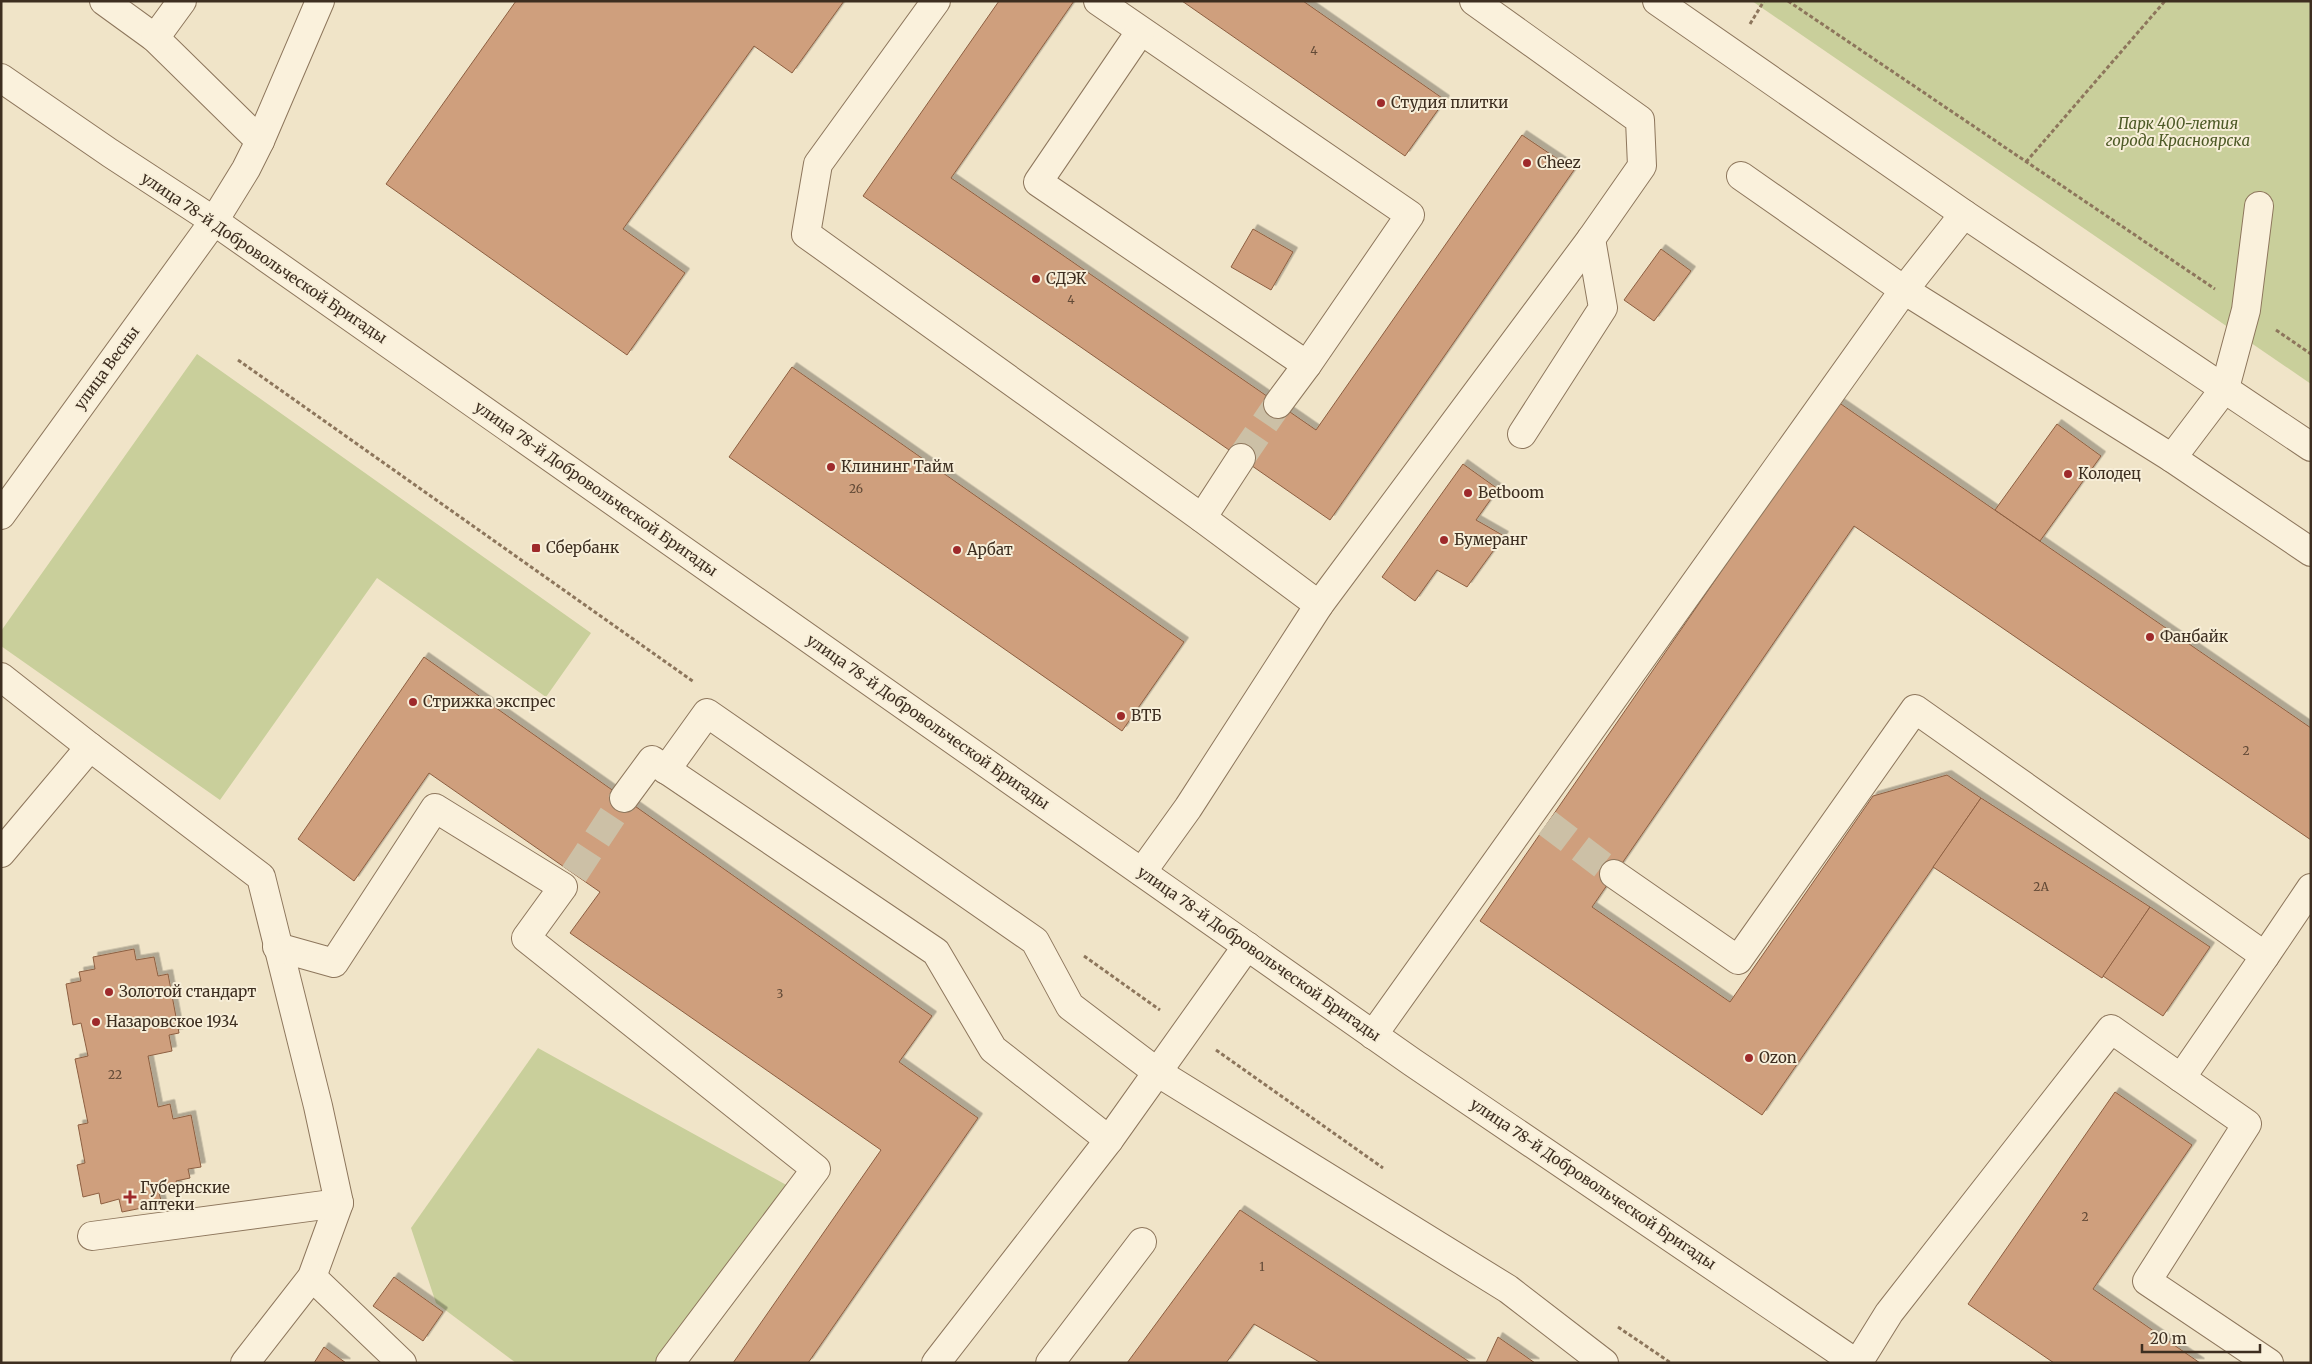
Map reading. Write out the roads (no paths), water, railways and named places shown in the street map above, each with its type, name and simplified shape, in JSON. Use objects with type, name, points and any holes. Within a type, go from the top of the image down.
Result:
[{"type":"street","points":[[104,1],[155,38],[260,141]]},
{"type":"street","points":[[155,38],[182,1]]},
{"type":"street","name":"улица Весны","points":[[1,515],[214,221],[260,141],[320,1]]},
{"type":"street","points":[[936,1],[818,164],[806,234],[1202,518],[1319,605]]},
{"type":"street","points":[[1098,1],[1140,32],[1410,215],[1278,404]]},
{"type":"street","points":[[1142,872],[1188,808],[1319,605],[1591,239],[1642,166],[1640,120],[1474,1]]},
{"type":"street","points":[[1657,1],[1964,214],[2311,447]]},
{"type":"street","points":[[1140,32],[1038,182],[1307,365]]},
{"type":"street","name":"улица 78-й Добровольческой Бригады","points":[[1,78],[110,153],[214,221],[1374,1034],[1857,1363]]},
{"type":"street","points":[[1741,176],[1904,290],[2172,458],[2311,552]]},
{"type":"street","points":[[2172,458],[2225,388],[2246,310],[2259,206]]},
{"type":"street","points":[[1374,1034],[1539,818],[1904,290],[1964,214]]},
{"type":"street","points":[[1522,434],[1603,308],[1591,239]]},
{"type":"street","points":[[1202,518],[1241,458]]},
{"type":"street","points":[[1,677],[261,876],[318,1106],[339,1203],[312,1277],[245,1363]]},
{"type":"street","points":[[1614,874],[1738,960],[1915,710],[2265,956]]},
{"type":"street","points":[[666,770],[707,713],[1035,941],[1070,1006],[1157,1072],[1508,1289],[1604,1363]]},
{"type":"street","points":[[1,853],[90,747]]},
{"type":"street","points":[[624,798],[652,760],[936,952],[993,1049],[1109,1140]]},
{"type":"street","points":[[278,947],[334,963],[435,808],[569,881],[526,938],[816,1168],[670,1363]]},
{"type":"street","points":[[2181,1078],[2311,888]]},
{"type":"street","points":[[936,1363],[1109,1140],[1247,946]]},
{"type":"street","points":[[1857,1363],[1889,1314],[2111,1029],[2247,1124],[2147,1282],[2269,1363]]},
{"type":"street","points":[[92,1236],[339,1203]]},
{"type":"street","points":[[1050,1363],[1142,1242]]},
{"type":"street","points":[[312,1277],[402,1363]]},
{"type":"tunnel","points":[[1241,458],[1278,404]]},
{"type":"tunnel","points":[[574,874],[624,798]]},
{"type":"tunnel","points":[[1547,823],[1614,874]]},
{"type":"place","name":"Студия плитки","points":[[1381,103]]},
{"type":"place","name":"Cheez","points":[[1527,163]]},
{"type":"place","name":"СДЭК","points":[[1036,279]]},
{"type":"place","name":"Клининг Тайм","points":[[831,467]]},
{"type":"place","name":"Колодец","points":[[2068,474]]},
{"type":"place","name":"Betboom","points":[[1468,493]]},
{"type":"place","name":"Бумеранг","points":[[1444,540]]},
{"type":"place","name":"Сбербанк","points":[[536,548]]},
{"type":"place","name":"Арбат","points":[[957,550]]},
{"type":"place","name":"Фанбайк","points":[[2150,637]]},
{"type":"place","name":"Стрижка экспрес","points":[[413,702]]},
{"type":"place","name":"ВТБ","points":[[1121,716]]},
{"type":"place","name":"Золотой стандарт","points":[[109,992]]},
{"type":"place","name":"Назаровское 1934","points":[[96,1022]]},
{"type":"place","name":"Ozon","points":[[1749,1058]]},
{"type":"place","name":"Губернские аптеки","points":[[130,1197]]},
{"type":"park label","name":"Парк 400-летия города Красноярска","points":[[2178,132]]}]
